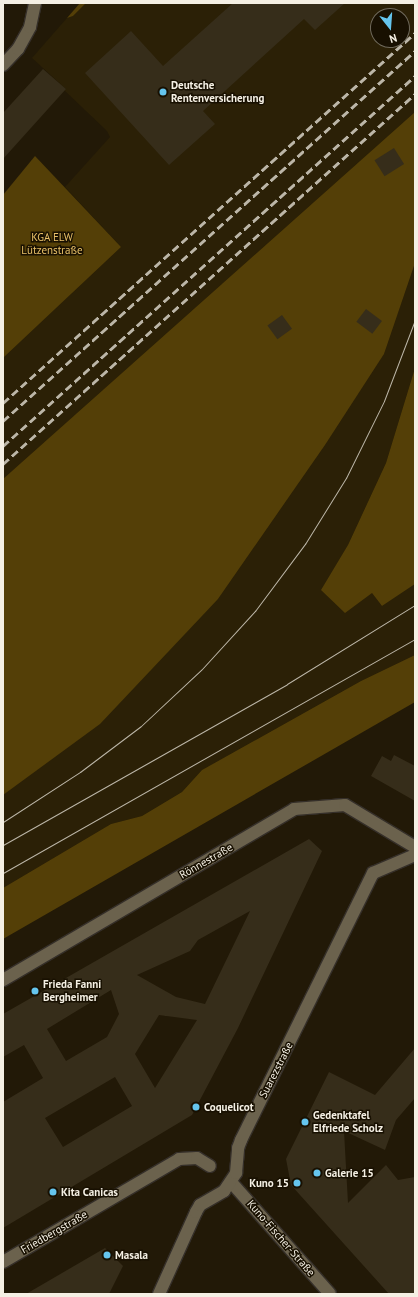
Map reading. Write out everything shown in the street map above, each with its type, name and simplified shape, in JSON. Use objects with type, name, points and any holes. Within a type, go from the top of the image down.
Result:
[{"type":"street","points":[[3,65],[18,49],[30,26],[35,3]]},
{"type":"street","name":"Rönnestraße","points":[[3,980],[294,809],[345,805],[414,853]]},
{"type":"street","name":"Suarezstraße","points":[[158,1294],[198,1208],[224,1191],[231,1182],[238,1164],[238,1148],[241,1140],[373,873],[414,853]]},
{"type":"street","name":"Friedbergstraße","points":[[3,1262],[179,1158],[197,1158],[210,1166]]},
{"type":"street","name":"Kuno-Fischer-Straße","points":[[231,1182],[330,1294]]},
{"type":"shaded area","points":[[86,3],[415,3],[415,112],[3,479],[3,358],[121,247],[65,187],[110,137],[107,131],[64,90],[66,89],[32,58],[67,18],[73,16]]},
{"type":"shaded area","points":[[415,263],[415,368],[386,463],[348,545],[372,593],[382,606],[415,584],[415,655],[361,681],[202,770],[182,792],[142,816],[111,824],[3,888],[3,795],[218,599],[325,445],[384,354]]},
{"type":"green space","points":[[80,3],[86,3],[73,16],[67,18]]},
{"type":"green space","points":[[415,112],[415,263],[384,354],[325,445],[218,599],[100,724],[3,795],[3,479]]},
{"type":"green space","name":"KGA ELW Lützenstraße","points":[[35,156],[121,247],[3,358],[3,195]]},
{"type":"green space","points":[[415,368],[415,584],[382,606],[372,593],[345,613],[321,590],[348,545],[386,463]]},
{"type":"green space","points":[[415,655],[415,702],[3,939],[3,888],[111,824],[142,816],[182,792],[202,770],[361,681]]},
{"type":"building","name":"Deutsche Rentenversicherung","points":[[233,3],[345,3],[315,30],[304,19],[203,111],[215,124],[169,165],[85,73],[131,31],[163,66]]},
{"type":"building","points":[[43,69],[66,89],[3,159],[3,113]]},
{"type":"building","points":[[394,148],[404,164],[385,176],[374,160]]},
{"type":"building","points":[[366,309],[382,321],[372,334],[356,322]]},
{"type":"building","points":[[282,315],[292,329],[277,339],[267,326]]},
{"type":"building","points":[[394,755],[415,766],[415,801],[371,776],[382,756],[391,761]]},
{"type":"building","points":[[309,839],[322,851],[238,1028],[192,1115],[3,1228],[3,1102],[43,1078],[24,1045],[3,1057],[3,1014]],"holes":[[[250,911],[205,1004],[176,997],[137,975],[190,951],[198,940]],[[111,990],[119,1014],[107,1037],[66,1061],[47,1029]],[[159,1015],[197,1020],[155,1088],[135,1054]],[[115,1077],[132,1106],[63,1147],[45,1118]]]},
{"type":"building","points":[[415,1048],[415,1098],[396,1120],[385,1150],[344,1131],[348,1203],[386,1165],[398,1180],[415,1177],[415,1294],[389,1294],[291,1185],[286,1159],[329,1072],[375,1095]]},
{"type":"building","points":[[105,1248],[123,1266],[109,1294],[26,1294]]},
{"type":"tram line","points":[[3,822],[80,772],[141,726],[202,669],[255,611],[305,544],[346,478],[384,401],[415,320]]},
{"type":"tram line","points":[[3,845],[287,684],[415,605]]},
{"type":"tram line","points":[[3,873],[415,639]]},
{"type":"railway","points":[[3,403],[415,33]]},
{"type":"railway","points":[[3,421],[415,51]]},
{"type":"railway","points":[[3,446],[415,76]]},
{"type":"railway","points":[[3,464],[415,94]]},
{"type":"place","name":"Deutsche Rentenversicherung","points":[[163,92]]},
{"type":"place","name":"Frieda Fanni Bergheimer","points":[[35,991]]},
{"type":"place","name":"Coquelicot","points":[[196,1107]]},
{"type":"place","name":"Gedenktafel Elfriede Scholz","points":[[305,1122]]},
{"type":"place","name":"Galerie 15","points":[[317,1173]]},
{"type":"place","name":"Kuno 15","points":[[297,1183]]},
{"type":"place","name":"Kita Canicas","points":[[53,1192]]},
{"type":"place","name":"Masala","points":[[107,1255]]}]
